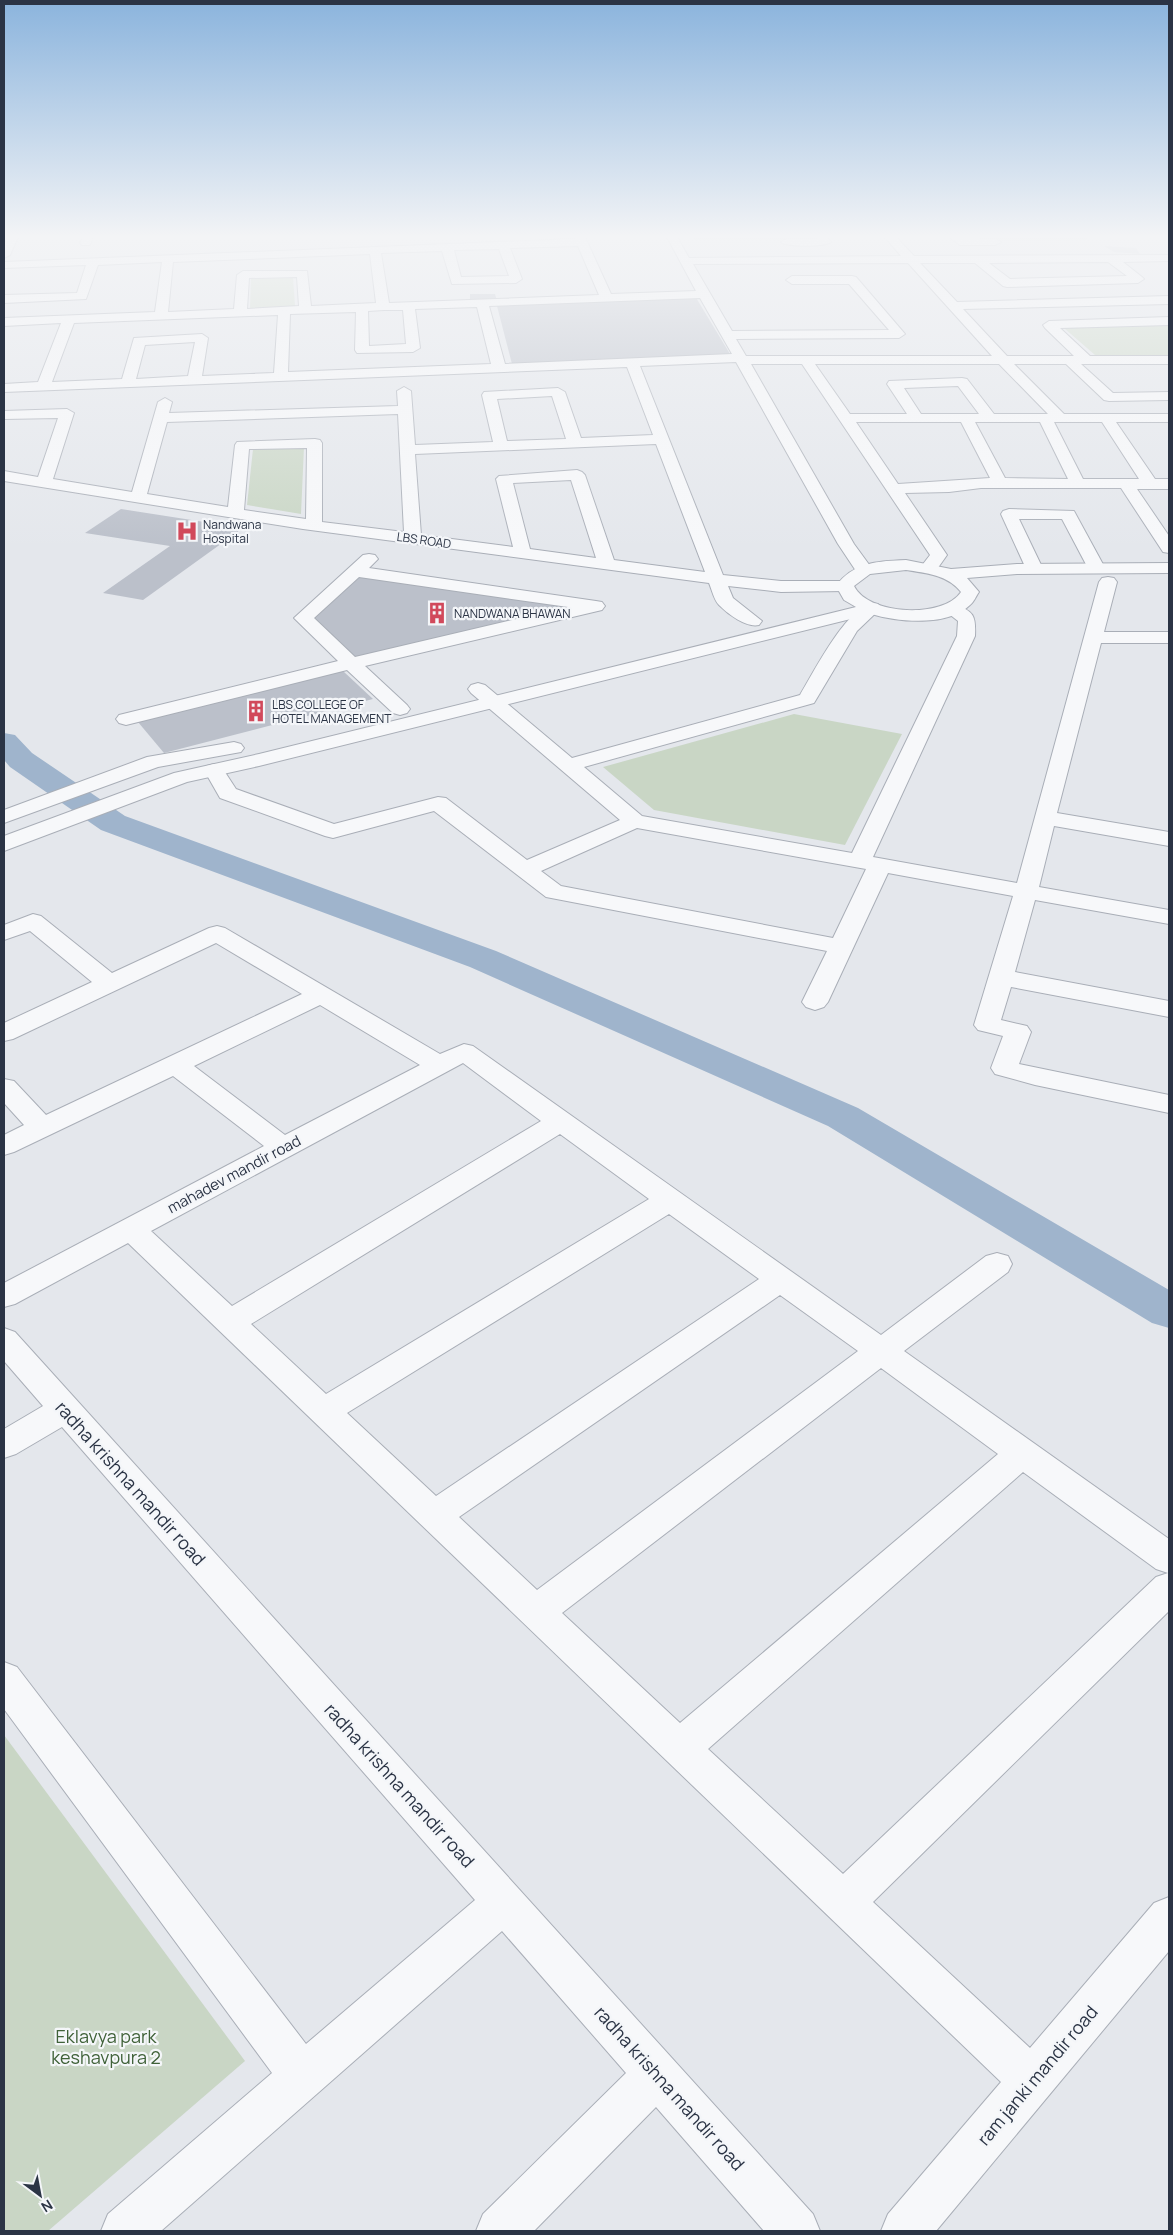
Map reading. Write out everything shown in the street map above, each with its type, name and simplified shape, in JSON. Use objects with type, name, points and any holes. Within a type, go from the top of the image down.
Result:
[{"type":"street","points":[[44,386],[61,341]]},
{"type":"street","points":[[128,383],[139,341]]},
{"type":"street","points":[[194,380],[201,341]]},
{"type":"street","points":[[281,377],[283,341]]},
{"type":"street","points":[[362,341],[362,350],[412,348],[412,341]]},
{"type":"street","points":[[492,341],[499,368]]},
{"type":"street","points":[[731,341],[846,544],[864,570]]},
{"type":"street","points":[[986,341],[1053,418],[1078,484]]},
{"type":"street","points":[[1066,341],[1085,359]]},
{"type":"street","points":[[4,388],[741,359],[1169,360]]},
{"type":"street","points":[[806,360],[939,556],[930,568]]},
{"type":"street","points":[[1068,360],[1109,397],[1169,396]]},
{"type":"street","points":[[1133,360],[1148,371]]},
{"type":"street","points":[[632,362],[725,601],[753,621]]},
{"type":"street","points":[[403,372],[413,539]]},
{"type":"street","points":[[138,498],[171,381]]},
{"type":"street","points":[[917,418],[894,384],[962,382],[990,418]]},
{"type":"street","points":[[501,446],[489,395],[558,392],[576,443]]},
{"type":"street","points":[[161,418],[405,410]]},
{"type":"street","points":[[4,415],[66,413],[44,483]]},
{"type":"street","points":[[845,418],[1169,418]]},
{"type":"street","points":[[966,418],[1000,483]]},
{"type":"street","points":[[1106,418],[1150,484]]},
{"type":"street","points":[[407,450],[663,439]]},
{"type":"street","points":[[236,513],[242,445],[315,442],[314,525]]},
{"type":"street","points":[[523,553],[504,478],[577,475],[607,565]]},
{"type":"street","name":"LBS ROAD","points":[[4,476],[314,525],[718,579],[756,586],[847,591]]},
{"type":"street","points":[[894,489],[1000,483],[1169,484]]},
{"type":"street","points":[[1126,484],[1169,548]]},
{"type":"street","points":[[1034,569],[1008,514],[1068,514],[1102,575],[1094,637],[1026,891],[986,1025],[1018,1032],[1004,1068],[1035,1077],[1169,1104]]},
{"type":"street","points":[[394,536],[303,618],[400,708]]},
{"type":"street","points":[[4,817],[154,761],[259,744],[400,708],[487,695],[872,608],[909,615],[932,614],[953,610],[978,591],[950,574],[930,568],[906,565],[883,566],[864,570],[850,577],[847,591]]},
{"type":"street","points":[[1021,586],[1169,568]]},
{"type":"street","points":[[950,574],[1034,569],[1169,583]]},
{"type":"street","points":[[126,719],[352,663],[596,606],[356,571]]},
{"type":"street","points":[[847,591],[872,608]]},
{"type":"street","points":[[6,843],[181,777],[214,770],[753,621],[847,591]]},
{"type":"street","points":[[569,764],[807,699],[850,628],[872,608]]},
{"type":"street","points":[[815,1002],[842,947],[870,863],[966,636],[967,619],[953,610]]},
{"type":"street","points":[[1094,637],[1169,638]]},
{"type":"street","points":[[487,695],[635,820],[1169,917]]},
{"type":"street","points":[[214,770],[228,793],[332,831],[438,802],[554,892],[842,947]]},
{"type":"street","points":[[1046,818],[1169,839]]},
{"type":"street","points":[[524,870],[635,820]]},
{"type":"street","points":[[4,933],[33,921],[109,983]]},
{"type":"street","points":[[4,1033],[218,933],[320,995],[452,1059],[561,1121],[1169,1558]]},
{"type":"street","points":[[1000,977],[1169,1009]]},
{"type":"street","points":[[4,1146],[320,995]]},
{"type":"street","name":"mahadev mandir road","points":[[4,1296],[452,1059]]},
{"type":"street","points":[[175,1064],[284,1148]]},
{"type":"street","points":[[4,1087],[42,1128]]},
{"type":"street","points":[[230,1322],[561,1121]]},
{"type":"street","points":[[324,1411],[670,1200]]},
{"type":"street","points":[[132,1228],[1032,2081]]},
{"type":"street","points":[[536,1611],[997,1264]]},
{"type":"street","points":[[434,1516],[781,1279]]},
{"type":"street","name":"radha krishna mandir road","points":[[4,1340],[796,2231]]},
{"type":"street","points":[[4,1445],[65,1409]]},
{"type":"street","points":[[680,1748],[1022,1452]]},
{"type":"street","points":[[844,1902],[1169,1588]]},
{"type":"street","points":[[4,1679],[303,2076]]},
{"type":"street","points":[[125,2231],[504,1902]]},
{"type":"street","name":"ram janki mandir road","points":[[905,2231],[1169,1918]]},
{"type":"street","points":[[500,2231],[658,2074]]},
{"type":"green space","points":[[1079,341],[1169,341],[1169,355],[1095,355]]},
{"type":"green space","points":[[304,447],[301,514],[247,505],[253,449]]},
{"type":"green space","points":[[794,714],[902,734],[845,845],[654,810],[603,767]]},
{"type":"green space","name":"Eklavya park keshavpura 2","points":[[4,1735],[245,2061],[48,2231],[4,2231]]},
{"type":"building","points":[[506,341],[722,341],[730,354],[512,364]]},
{"type":"building","points":[[121,509],[243,528],[143,600],[103,593],[170,546],[85,533]]},
{"type":"building","name":"NANDWANA BHAWAN","points":[[359,574],[585,609],[355,660],[303,618]]},
{"type":"building","name":"LBS COLLEGE OF HOTEL MANAGEMENT","points":[[343,671],[373,699],[164,753],[138,722]]},
{"type":"waterway","points":[[4,742],[21,760],[113,823],[483,959],[843,1117],[1169,1311]]},
{"type":"place","name":"Nandwana Hospital","points":[[187,531]]},
{"type":"place","name":"NANDWANA BHAWAN","points":[[437,613]]},
{"type":"place","name":"LBS COLLEGE OF HOTEL MANAGEMENT","points":[[256,711]]}]
